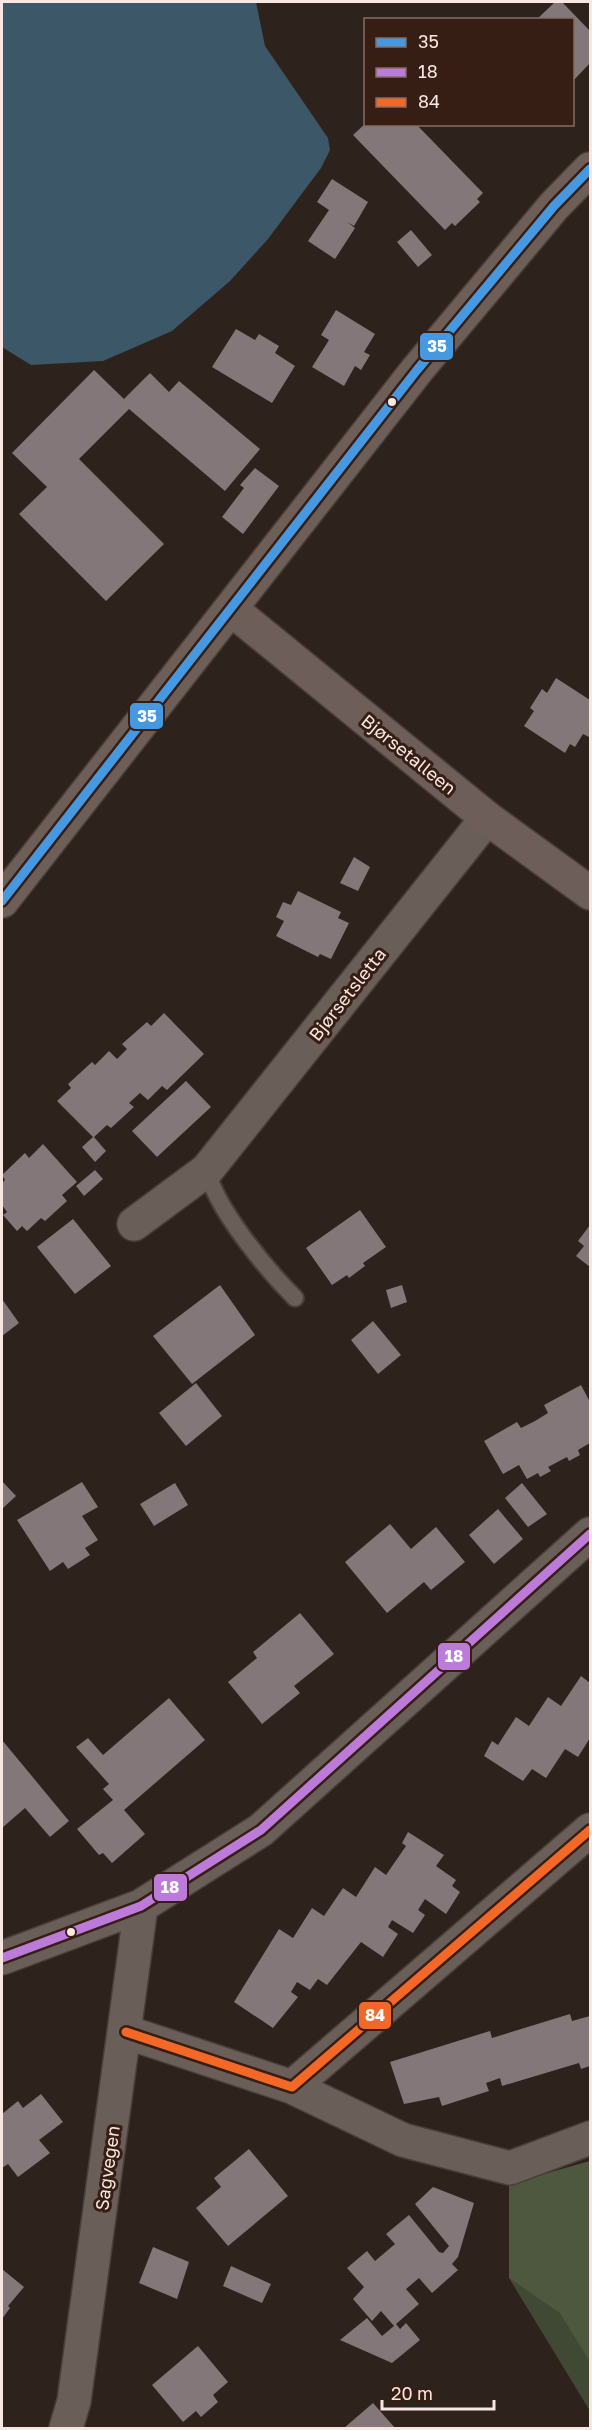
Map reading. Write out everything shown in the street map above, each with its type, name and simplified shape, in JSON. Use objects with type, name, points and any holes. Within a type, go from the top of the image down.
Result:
[{"type":"main road","points":[[2,901],[490,280],[554,206],[591,169]]},
{"type":"main road","name":"Bjørsetalleen","points":[[231,609],[487,818],[591,893]]},
{"type":"street","name":"Bjørsetsletta","points":[[134,1224],[207,1170],[487,818]]},
{"type":"street","points":[[2,1958],[141,1906],[261,1830],[591,1534]]},
{"type":"street","points":[[292,2087],[591,1830]]},
{"type":"street","name":"Sagvegen","points":[[66,2428],[74,2401],[126,2032],[141,1906]]},
{"type":"street","points":[[126,2032],[292,2087],[404,2140],[510,2168],[591,2138]]},
{"type":"lane","points":[[207,1170],[216,1193],[242,1234],[279,1282],[295,1298]]},
{"type":"green space","points":[[590,2161],[590,2411],[509,2278],[509,2184]]},
{"type":"green space","points":[[590,2161],[590,2362],[560,2313],[509,2278],[509,2184]]},
{"type":"water","points":[[2,2],[256,2],[265,46],[328,138],[330,150],[321,168],[268,239],[230,281],[172,331],[103,361],[31,365],[2,347]]},
{"type":"building","points":[[555,2],[562,2],[590,31],[590,63],[574,80],[574,18],[538,18]]},
{"type":"building","points":[[364,125],[418,126],[483,193],[477,199],[480,202],[455,226],[452,223],[445,230],[353,135]]},
{"type":"building","points":[[332,179],[368,202],[354,226],[347,222],[355,228],[335,259],[308,241],[329,210],[317,202]]},
{"type":"building","points":[[411,230],[432,255],[418,267],[397,242]]},
{"type":"building","points":[[336,310],[375,334],[364,352],[370,355],[361,370],[355,366],[344,386],[312,367],[329,340],[321,335]]},
{"type":"building","points":[[236,329],[255,340],[259,334],[279,346],[275,353],[295,366],[272,403],[212,367]]},
{"type":"building","points":[[94,370],[124,399],[150,373],[169,392],[179,381],[260,449],[225,491],[129,409],[79,459],[164,544],[106,601],[19,514],[47,487],[12,453]]},
{"type":"building","points":[[255,468],[279,486],[243,534],[222,517],[244,488],[240,485]]},
{"type":"building","points":[[556,678],[590,700],[590,735],[589,737],[583,734],[575,747],[570,744],[565,753],[524,726],[534,711],[530,708],[542,689],[547,693]]},
{"type":"building","points":[[354,857],[370,867],[358,891],[340,883]]},
{"type":"building","points":[[298,891],[341,912],[338,918],[349,923],[331,959],[320,954],[318,957],[276,936],[284,921],[276,917],[283,902],[291,905]]},
{"type":"building","points":[[164,1013],[204,1054],[167,1090],[162,1086],[148,1100],[140,1093],[129,1103],[134,1107],[111,1128],[107,1125],[94,1137],[106,1151],[95,1162],[82,1147],[93,1137],[57,1101],[71,1088],[68,1084],[92,1062],[95,1065],[109,1051],[117,1059],[127,1049],[122,1044],[147,1022],[151,1026]]},
{"type":"building","points":[[186,1081],[211,1107],[157,1157],[132,1131]]},
{"type":"building","points":[[43,1144],[77,1182],[62,1195],[67,1201],[45,1221],[41,1218],[27,1231],[22,1226],[17,1231],[3,1215],[7,1212],[2,1205],[2,1183],[5,1180],[2,1175],[25,1153],[29,1158]]},
{"type":"building","points":[[95,1170],[103,1179],[84,1196],[76,1186]]},
{"type":"building","points":[[360,1210],[386,1247],[363,1263],[365,1266],[349,1278],[347,1275],[332,1285],[306,1248]]},
{"type":"building","points":[[73,1219],[111,1266],[75,1294],[37,1247]]},
{"type":"building","points":[[590,1225],[590,1267],[576,1256],[584,1246],[578,1241]]},
{"type":"building","points":[[220,1285],[255,1335],[192,1384],[153,1336]]},
{"type":"building","points":[[402,1285],[407,1302],[391,1308],[386,1290]]},
{"type":"building","points":[[2,1299],[19,1323],[2,1336]]},
{"type":"building","points":[[373,1321],[401,1355],[378,1374],[351,1340]]},
{"type":"building","points":[[196,1383],[222,1416],[186,1446],[159,1413]]},
{"type":"building","points":[[581,1385],[590,1402],[590,1443],[578,1450],[580,1455],[569,1461],[567,1457],[548,1467],[551,1471],[540,1477],[538,1473],[527,1479],[519,1465],[503,1474],[484,1441],[517,1422],[521,1428],[535,1421],[548,1413],[544,1405]]},
{"type":"building","points":[[2,1481],[16,1496],[2,1509]]},
{"type":"building","points":[[82,1482],[98,1507],[82,1516],[98,1540],[85,1548],[90,1555],[68,1569],[63,1562],[50,1571],[17,1520]]},
{"type":"building","points":[[175,1483],[188,1505],[154,1526],[140,1504]]},
{"type":"building","points":[[522,1483],[547,1514],[528,1527],[505,1498]]},
{"type":"building","points":[[498,1509],[523,1539],[494,1564],[469,1535]]},
{"type":"building","points":[[390,1524],[411,1549],[436,1527],[465,1562],[431,1590],[424,1582],[387,1613],[345,1562]]},
{"type":"building","points":[[300,1613],[334,1654],[294,1686],[300,1693],[262,1724],[228,1682],[257,1658],[253,1652]]},
{"type":"building","points":[[581,1676],[590,1683],[590,1738],[578,1757],[565,1749],[546,1778],[532,1769],[523,1781],[484,1756],[492,1741],[498,1745],[516,1717],[529,1726],[548,1697],[561,1706]]},
{"type":"building","points":[[169,1698],[205,1740],[124,1810],[145,1834],[112,1863],[103,1853],[99,1855],[77,1829],[113,1800],[103,1789],[109,1784],[76,1747],[88,1738],[103,1755]]},
{"type":"building","points":[[2,1740],[69,1821],[50,1837],[25,1808],[2,1828]]},
{"type":"building","points":[[408,1832],[444,1855],[436,1866],[456,1880],[452,1886],[460,1892],[446,1914],[425,1899],[418,1910],[425,1915],[413,1933],[392,1920],[388,1927],[398,1934],[383,1957],[361,1942],[327,1985],[318,1979],[310,1990],[297,1982],[291,1992],[298,1997],[273,2028],[234,2002],[279,1929],[293,1938],[312,1908],[324,1916],[343,1888],[356,1897],[375,1867],[386,1875],[406,1846],[402,1843]]},
{"type":"building","points":[[570,2014],[572,2021],[590,2016],[590,2066],[581,2069],[579,2063],[502,2086],[500,2078],[486,2083],[489,2091],[442,2106],[439,2097],[404,2104],[390,2062],[490,2031],[492,2038]]},
{"type":"building","points":[[41,2094],[63,2122],[39,2140],[50,2153],[18,2177],[8,2164],[2,2168],[2,2114],[18,2101],[23,2108]]},
{"type":"building","points":[[249,2149],[288,2196],[228,2246],[196,2208],[221,2187],[214,2178]]},
{"type":"building","points":[[433,2187],[474,2203],[458,2257],[452,2264],[458,2270],[432,2293],[419,2278],[406,2289],[419,2304],[396,2324],[400,2329],[406,2323],[420,2340],[392,2363],[340,2340],[367,2318],[382,2336],[394,2326],[381,2311],[372,2321],[353,2299],[364,2287],[347,2268],[367,2251],[375,2261],[395,2244],[386,2234],[409,2215],[439,2252],[443,2253],[449,2246],[415,2204]]},
{"type":"building","points":[[153,2247],[189,2262],[177,2299],[139,2283]]},
{"type":"building","points":[[231,2266],[271,2284],[262,2303],[223,2286]]},
{"type":"building","points":[[2,2269],[24,2287],[8,2306],[10,2308],[2,2319]]},
{"type":"building","points":[[198,2346],[228,2382],[213,2395],[218,2402],[201,2417],[196,2411],[183,2422],[152,2385]]},
{"type":"building","points":[[373,2403],[395,2428],[344,2428]]},
{"type":"transit line","name":"35","points":[[2,901],[417,370],[554,206],[590,169]]},
{"type":"transit line","name":"18","points":[[2,1958],[141,1906],[261,1830],[590,1534]]},
{"type":"transit line","name":"84","points":[[126,2032],[292,2087],[590,1830]]}]
